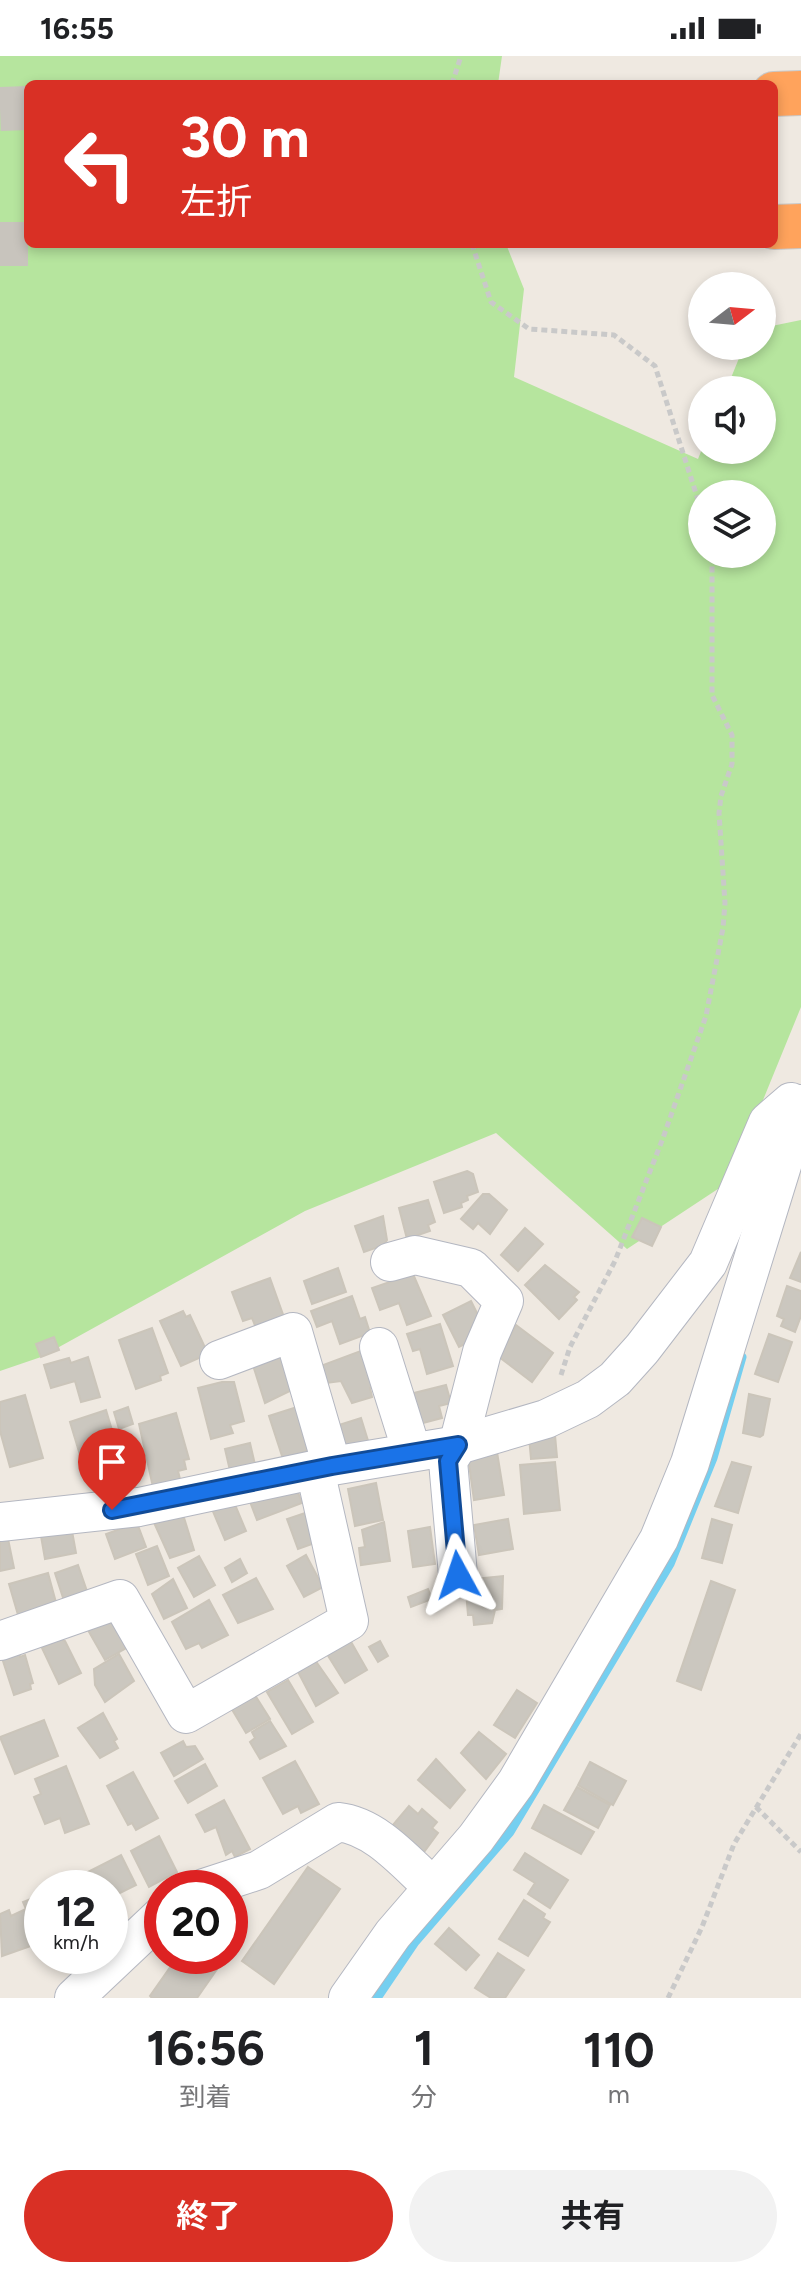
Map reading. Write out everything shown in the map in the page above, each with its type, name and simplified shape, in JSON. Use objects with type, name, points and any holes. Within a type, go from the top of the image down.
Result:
[{"type":"highway","points":[[778,94],[801,93]]},
{"type":"highway","points":[[778,227],[801,226]]},
{"type":"street","points":[[0,1522],[139,1507],[323,1468],[458,1445],[546,1419],[597,1392],[642,1349],[708,1263],[768,1122],[787,1103],[801,1097]]},
{"type":"street","points":[[348,1998],[516,1783],[648,1562],[670,1516],[801,1104]]},
{"type":"street","points":[[390,1262],[415,1255],[471,1268],[504,1301],[482,1352],[458,1445],[448,1461],[458,1575]]},
{"type":"street","points":[[0,1641],[120,1599],[186,1714],[349,1621],[323,1468],[293,1332],[219,1360]]},
{"type":"street","points":[[379,1347],[412,1452]]},
{"type":"street","points":[[248,1874],[338,1822],[369,1832],[433,1887]]},
{"type":"street","points":[[74,1998],[144,1932]]},
{"type":"path","points":[[453,80],[461,56]]},
{"type":"path","points":[[473,248],[491,302],[529,329],[614,335],[655,366],[692,480]]},
{"type":"path","points":[[546,1419],[570,1347],[615,1261],[706,1016],[725,903],[721,796],[732,764],[732,735],[712,695],[712,568]]},
{"type":"path","points":[[668,1998],[702,1927],[734,1844],[801,1734]]},
{"type":"path","points":[[756,1807],[801,1852]]},
{"type":"green space","points":[[0,56],[502,56],[499,80],[24,80],[24,248],[508,248],[524,289],[514,377],[688,455],[688,464],[776,464],[776,376],[732,376],[738,360],[776,360],[776,325],[801,320],[801,1007],[730,1181],[627,1249],[496,1133],[305,1211],[41,1357],[0,1371]]},
{"type":"building","points":[[467,1171],[473,1174],[478,1192],[467,1196],[468,1200],[461,1203],[462,1207],[444,1213],[434,1182]]},
{"type":"building","points":[[483,1194],[489,1194],[507,1210],[490,1234],[478,1223],[473,1229],[461,1219]]},
{"type":"building","points":[[428,1200],[435,1222],[428,1225],[430,1231],[407,1239],[399,1208]]},
{"type":"building","points":[[383,1216],[387,1240],[384,1245],[364,1252],[355,1226]]},
{"type":"building","points":[[642,1218],[661,1227],[652,1246],[632,1237]]},
{"type":"building","points":[[525,1228],[543,1244],[518,1271],[501,1255]]},
{"type":"building","points":[[801,1252],[801,1282],[790,1278]]},
{"type":"building","points":[[545,1265],[579,1292],[574,1297],[577,1300],[559,1319],[525,1285]]},
{"type":"building","points":[[338,1268],[346,1292],[312,1304],[304,1281]]},
{"type":"building","points":[[413,1274],[431,1316],[407,1325],[399,1303],[380,1310],[372,1288]]},
{"type":"building","points":[[270,1278],[286,1323],[258,1333],[252,1318],[243,1321],[232,1292]]},
{"type":"building","points":[[787,1286],[801,1291],[801,1316],[795,1332],[781,1326],[784,1319],[777,1316]]},
{"type":"building","points":[[352,1296],[360,1319],[365,1317],[370,1333],[340,1344],[332,1321],[317,1327],[311,1311]]},
{"type":"building","points":[[471,1301],[481,1321],[471,1327],[473,1340],[459,1347],[443,1315]]},
{"type":"building","points":[[183,1311],[186,1317],[190,1315],[208,1354],[181,1366],[160,1321]]},
{"type":"building","points":[[440,1324],[453,1366],[427,1374],[420,1349],[413,1351],[407,1334]]},
{"type":"building","points":[[516,1325],[553,1353],[532,1382],[499,1357]]},
{"type":"building","points":[[152,1328],[168,1373],[160,1376],[161,1380],[136,1389],[119,1340]]},
{"type":"building","points":[[769,1334],[792,1342],[778,1382],[755,1374]]},
{"type":"building","points":[[54,1337],[59,1350],[41,1357],[36,1344]]},
{"type":"building","points":[[366,1349],[374,1387],[370,1388],[372,1397],[352,1403],[341,1381],[319,1384],[315,1368]]},
{"type":"building","points":[[282,1353],[294,1389],[265,1403],[251,1359]]},
{"type":"building","points":[[88,1357],[100,1397],[81,1402],[75,1381],[51,1388],[44,1365],[69,1358],[71,1363]]},
{"type":"building","points":[[234,1382],[244,1421],[230,1425],[233,1433],[211,1439],[198,1388]]},
{"type":"building","points":[[446,1385],[451,1403],[439,1406],[442,1418],[419,1424],[406,1395]]},
{"type":"building","points":[[749,1394],[770,1399],[760,1437],[743,1433]]},
{"type":"building","points":[[25,1395],[43,1458],[10,1467],[0,1431],[0,1402]]},
{"type":"building","points":[[128,1407],[133,1424],[119,1429],[114,1412]]},
{"type":"building","points":[[297,1407],[310,1450],[283,1459],[269,1416]]},
{"type":"building","points":[[106,1410],[122,1464],[86,1475],[70,1422]]},
{"type":"building","points":[[176,1413],[189,1459],[184,1460],[186,1469],[178,1471],[180,1479],[153,1487],[139,1424]]},
{"type":"building","points":[[361,1418],[370,1447],[340,1448],[333,1427]]},
{"type":"building","points":[[555,1435],[557,1457],[531,1459],[529,1437]]},
{"type":"building","points":[[250,1443],[256,1469],[231,1475],[225,1449]]},
{"type":"building","points":[[497,1452],[504,1495],[474,1500],[468,1457]]},
{"type":"building","points":[[555,1462],[560,1510],[524,1514],[520,1465]]},
{"type":"building","points":[[732,1462],[751,1467],[738,1513],[715,1506]]},
{"type":"building","points":[[294,1482],[302,1503],[257,1520],[249,1499]]},
{"type":"building","points":[[376,1483],[383,1520],[355,1526],[348,1489]]},
{"type":"building","points":[[233,1500],[246,1531],[225,1540],[212,1509]]},
{"type":"building","points":[[181,1508],[194,1550],[170,1558],[151,1516]]},
{"type":"building","points":[[305,1513],[315,1543],[298,1549],[287,1519]]},
{"type":"building","points":[[508,1519],[513,1549],[479,1555],[474,1525]]},
{"type":"building","points":[[712,1519],[732,1525],[722,1563],[702,1558]]},
{"type":"building","points":[[384,1522],[390,1561],[361,1565],[359,1548],[365,1547],[362,1530]]},
{"type":"building","points":[[137,1523],[146,1547],[115,1559],[106,1534]]},
{"type":"building","points":[[430,1527],[435,1564],[413,1567],[408,1531]]},
{"type":"building","points":[[72,1531],[76,1553],[45,1559],[41,1536]]},
{"type":"building","points":[[7,1534],[14,1568],[0,1571],[0,1536]]},
{"type":"building","points":[[157,1546],[169,1576],[148,1585],[136,1554]]},
{"type":"building","points":[[306,1555],[323,1587],[304,1597],[287,1566]]},
{"type":"building","points":[[199,1556],[215,1585],[194,1597],[178,1568]]},
{"type":"building","points":[[240,1559],[247,1573],[232,1582],[225,1568]]},
{"type":"building","points":[[78,1565],[89,1597],[67,1610],[55,1573]]},
{"type":"building","points":[[48,1573],[58,1610],[18,1615],[9,1584]]},
{"type":"building","points":[[503,1576],[502,1609],[495,1610],[492,1623],[474,1625],[473,1615],[468,1615],[465,1580]]},
{"type":"building","points":[[256,1578],[273,1609],[238,1623],[223,1595]]},
{"type":"building","points":[[173,1579],[187,1608],[164,1619],[152,1594]]},
{"type":"building","points":[[711,1581],[735,1590],[701,1690],[677,1681]]},
{"type":"building","points":[[428,1589],[432,1599],[411,1607],[408,1597]]},
{"type":"building","points":[[209,1600],[228,1635],[202,1648],[199,1643],[186,1649],[172,1622]]},
{"type":"building","points":[[111,1616],[128,1647],[105,1660],[88,1630]]},
{"type":"building","points":[[60,1639],[65,1641],[81,1673],[59,1684],[42,1648]]},
{"type":"building","points":[[350,1640],[367,1670],[345,1683],[327,1654]]},
{"type":"building","points":[[380,1641],[388,1656],[378,1662],[369,1647]]},
{"type":"building","points":[[19,1653],[20,1657],[25,1655],[33,1683],[30,1684],[31,1689],[14,1695],[2,1658]]},
{"type":"building","points":[[119,1654],[134,1681],[105,1702],[95,1685],[94,1669]]},
{"type":"building","points":[[315,1660],[338,1693],[316,1706],[297,1670]]},
{"type":"building","points":[[288,1680],[313,1722],[292,1734],[267,1692]]},
{"type":"building","points":[[517,1690],[537,1703],[515,1738],[494,1725]]},
{"type":"building","points":[[253,1692],[270,1719],[246,1733],[230,1706]]},
{"type":"building","points":[[103,1713],[117,1739],[114,1741],[118,1748],[100,1758],[78,1728]]},
{"type":"building","points":[[44,1720],[58,1756],[15,1774],[0,1737]]},
{"type":"building","points":[[270,1721],[286,1746],[260,1759],[250,1742],[255,1738],[252,1732]]},
{"type":"building","points":[[479,1732],[506,1754],[486,1779],[461,1753]]},
{"type":"building","points":[[183,1741],[186,1747],[195,1746],[203,1759],[174,1776],[161,1753]]},
{"type":"building","points":[[436,1759],[465,1790],[450,1808],[418,1780]]},
{"type":"building","points":[[295,1761],[319,1804],[301,1813],[298,1806],[283,1814],[263,1778]]},
{"type":"building","points":[[590,1762],[626,1781],[613,1805],[578,1785]]},
{"type":"building","points":[[205,1764],[217,1786],[188,1803],[175,1781]]},
{"type":"building","points":[[66,1766],[89,1824],[65,1833],[60,1818],[45,1824],[34,1797],[41,1794],[35,1779]]},
{"type":"building","points":[[133,1772],[158,1818],[136,1830],[132,1823],[128,1825],[107,1786]]},
{"type":"building","points":[[577,1787],[610,1805],[598,1828],[564,1810]]},
{"type":"building","points":[[224,1800],[250,1849],[235,1857],[232,1851],[226,1855],[216,1827],[205,1832],[196,1815]]},
{"type":"building","points":[[544,1805],[594,1832],[581,1854],[532,1828]]},
{"type":"building","points":[[409,1806],[418,1814],[422,1809],[437,1822],[432,1828],[438,1833],[424,1852],[392,1826]]},
{"type":"building","points":[[159,1836],[176,1870],[144,1870],[144,1877],[131,1851]]},
{"type":"building","points":[[525,1853],[568,1880],[550,1908],[528,1894],[535,1883],[514,1870]]},
{"type":"building","points":[[121,1855],[136,1885],[128,1889],[128,1870],[92,1870]]},
{"type":"building","points":[[308,1867],[340,1889],[274,1984],[248,1965],[248,1952]]},
{"type":"building","points":[[524,1900],[545,1914],[543,1918],[550,1922],[528,1956],[499,1939]]},
{"type":"building","points":[[9,1910],[11,1916],[24,1910],[24,1948],[2,1956],[0,1914]]},
{"type":"building","points":[[449,1928],[479,1955],[466,1970],[435,1944]]},
{"type":"building","points":[[498,1953],[524,1970],[505,1998],[491,1998],[475,1988]]},
{"type":"building","points":[[165,1974],[214,1974],[197,1998],[150,1996]]},
{"type":"waterway","points":[[377,1998],[415,1942],[510,1832],[670,1564],[713,1458],[742,1357]]},
{"type":"tunnel","points":[[0,109],[24,108]]},
{"type":"tunnel","points":[[0,244],[24,244]]},
{"type":"route","points":[[112,1510],[332,1466],[458,1445],[448,1461],[458,1575]]}]
